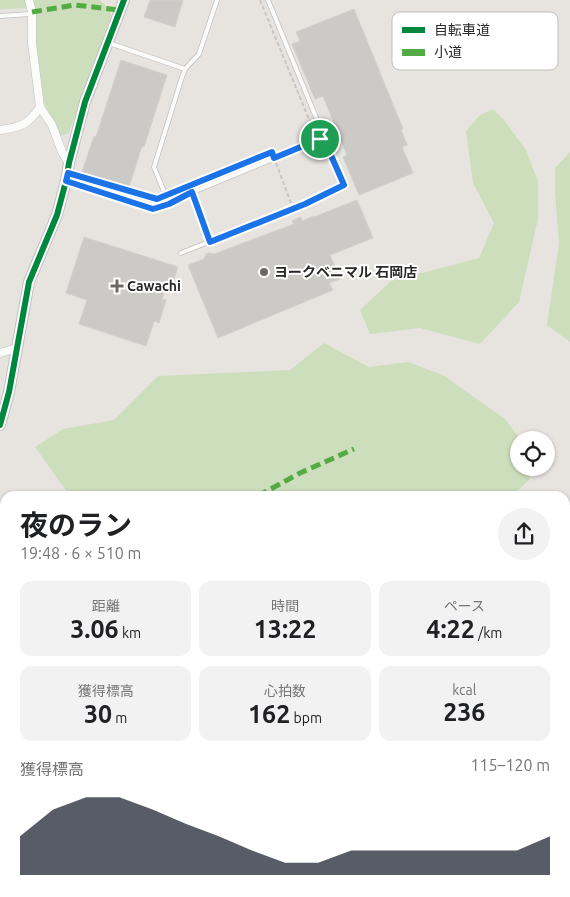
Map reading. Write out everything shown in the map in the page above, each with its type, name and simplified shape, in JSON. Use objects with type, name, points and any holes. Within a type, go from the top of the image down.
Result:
[{"type":"street","points":[[30,0],[32,43],[40,107],[52,125],[68,172]]},
{"type":"street","points":[[0,425],[9,392],[29,282],[57,215],[84,102],[124,0]]},
{"type":"street","points":[[0,130],[17,127],[26,123],[34,117],[40,107]]},
{"type":"street","points":[[0,353],[17,348]]},
{"type":"lane","points":[[169,204],[154,167],[185,69],[200,54],[217,0]]},
{"type":"lane","points":[[181,253],[294,208],[344,185],[268,0]]},
{"type":"lane","points":[[0,16],[32,14]]},
{"type":"lane","points":[[107,42],[185,69]]},
{"type":"lane","points":[[68,172],[153,209],[169,204],[192,192],[320,139],[323,134]]},
{"type":"path","points":[[260,0],[315,135],[323,134]]},
{"type":"path","points":[[274,158],[294,208]]},
{"type":"path","points":[[68,172],[157,199],[244,163]]},
{"type":"path","points":[[192,192],[210,242]]},
{"type":"green space","points":[[0,0],[100,0],[109,9],[111,16],[69,133],[60,136],[40,94],[33,8],[0,9]]},
{"type":"green space","points":[[493,109],[504,120],[526,150],[538,181],[538,219],[519,302],[480,344],[420,328],[370,334],[360,310],[391,281],[479,258],[494,223],[473,183],[466,131],[480,115]]},
{"type":"green space","points":[[570,152],[570,342],[547,325],[559,243],[555,168]]},
{"type":"green space","points":[[324,343],[369,367],[408,362],[443,375],[505,419],[514,431],[510,431],[510,476],[529,476],[530,479],[517,491],[66,491],[35,447],[63,429],[114,420],[158,376],[290,370]]},
{"type":"building","points":[[150,0],[183,0],[175,27],[144,17]]},
{"type":"building","points":[[354,9],[403,129],[401,130],[407,145],[402,147],[413,173],[359,195],[343,157],[347,155],[323,96],[315,99],[292,44],[300,41],[296,32]]},
{"type":"building","points":[[121,60],[167,75],[129,187],[82,172],[94,136],[96,137]]},
{"type":"building","name":"ヨークベニマル 石岡店","points":[[357,200],[373,238],[330,255],[340,279],[329,283],[333,290],[218,338],[188,265],[204,259],[206,254],[214,254],[294,224],[292,221],[301,217],[302,221]]},
{"type":"building","name":"Cawachi","points":[[84,237],[178,267],[174,279],[169,278],[162,299],[166,300],[159,323],[154,321],[146,346],[79,324],[87,300],[66,293]]},
{"type":"marked path","points":[[32,12],[75,5],[119,10]]},
{"type":"marked path","points":[[267,491],[300,473],[354,449]]},
{"type":"cycle path","points":[[0,425],[9,392],[29,282],[57,215],[85,102],[124,0]]},
{"type":"place","name":"ヨークベニマル 石岡店","points":[[264,272]]},
{"type":"place","name":"Cawachi","points":[[117,286]]},
{"type":"route","points":[[323,137],[344,185],[305,204],[210,242],[192,192],[169,204],[153,209],[66,181],[68,173],[157,199],[272,152],[274,158],[320,139],[323,137]]}]
